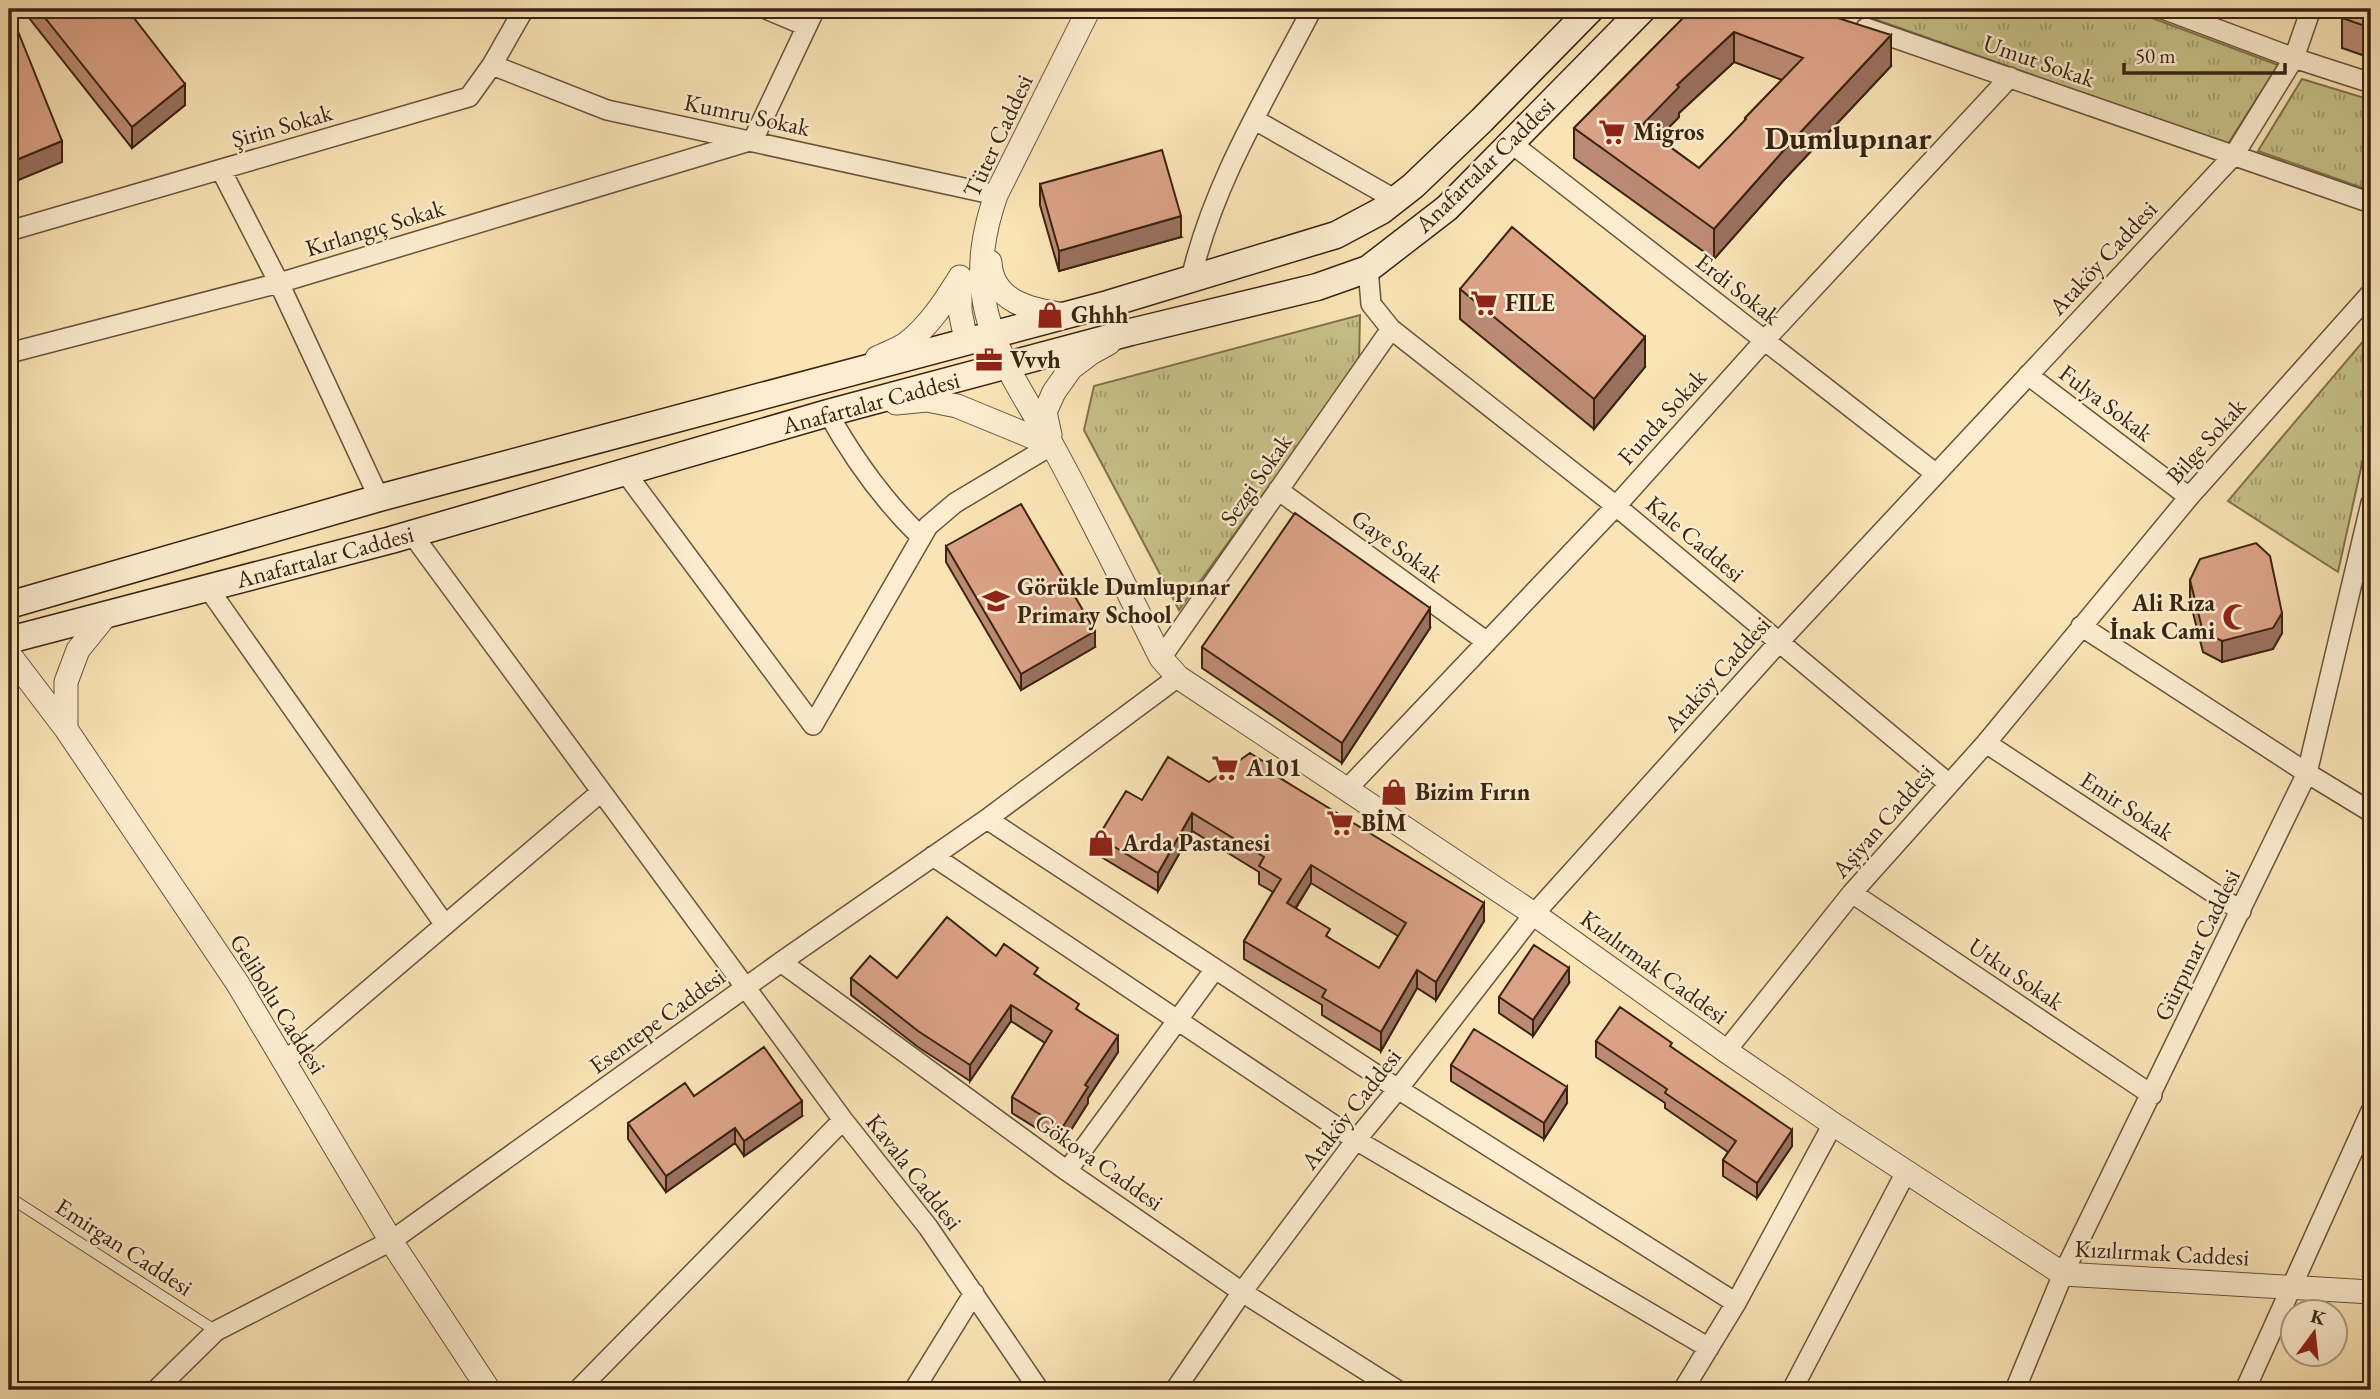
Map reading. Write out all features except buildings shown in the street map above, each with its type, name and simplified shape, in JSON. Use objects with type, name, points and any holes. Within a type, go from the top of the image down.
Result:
[{"type":"main road","name":"Anafartalar Caddesi","points":[[9,605],[379,498],[1065,315],[1336,235],[1381,211],[1413,186],[1591,9]]},
{"type":"main road","name":"Anafartalar Caddesi","points":[[9,640],[412,534],[1007,365],[1317,287],[1368,269],[1447,208],[1643,9]]},
{"type":"street","name":"Şirin Sokak","points":[[9,230],[469,97],[492,65],[524,9]]},
{"type":"street","points":[[752,141],[811,17],[766,9]]},
{"type":"street","name":"Tüter Caddesi","points":[[1052,445],[1007,365],[993,333],[984,301],[981,259],[987,220],[996,195],[1089,9]]},
{"type":"street","points":[[1191,279],[1200,239],[1218,193],[1312,9]]},
{"type":"street","points":[[2164,9],[2294,58],[2371,83]]},
{"type":"street","name":"Ataköy Caddesi","points":[[1175,1390],[1242,1292],[1356,1140],[1534,914],[1780,641],[2234,155],[2294,58],[2311,9]]},
{"type":"street","name":"Umut Sokak","points":[[1847,22],[2371,203]]},
{"type":"street","name":"Kumru Sokak","points":[[492,65],[607,110],[996,195]]},
{"type":"street","name":"Funda Sokak","points":[[1348,788],[1616,506],[1764,341],[2010,77]]},
{"type":"street","points":[[1255,120],[1396,200]]},
{"type":"street","name":"Kırlangıç Sokak","points":[[9,352],[279,283],[752,141]]},
{"type":"street","name":"Erdi Sokak","points":[[1511,143],[1935,473]]},
{"type":"street","points":[[221,170],[279,283],[379,498]]},
{"type":"street","points":[[852,371],[906,344],[925,327],[960,276],[969,248],[987,220]]},
{"type":"street","points":[[987,220],[990,272],[999,290],[1016,303],[1065,315]]},
{"type":"street","name":"Kale Caddesi","points":[[1368,269],[1371,304],[1391,329],[1616,506],[1948,783]]},
{"type":"street","points":[[960,276],[960,311],[966,340]]},
{"type":"street","name":"Bilge Sokak","points":[[2081,626],[2189,497],[2371,293]]},
{"type":"street","name":"Sezgi Sokak","points":[[1161,658],[1391,329]]},
{"type":"street","points":[[1052,445],[1045,412],[1054,392],[1071,368],[1091,352],[1131,332]]},
{"type":"street","name":"Fulya Sokak","points":[[2028,375],[2189,497]]},
{"type":"street","points":[[920,537],[867,477],[828,414],[926,400],[957,405],[1052,445]]},
{"type":"street","points":[[625,472],[813,725],[928,526],[946,509],[1052,445]]},
{"type":"street","name":"Kızılırmak Caddesi","points":[[1052,445],[1161,658],[1178,677],[1534,914],[1833,1124],[2063,1275],[2371,1292]]},
{"type":"street","name":"Gaye Sokak","points":[[1278,491],[1487,642]]},
{"type":"street","name":"Gürpınar Caddesi","points":[[2014,1390],[2063,1275],[2307,773],[2371,503]]},
{"type":"street","name":"Kavala Caddesi","points":[[412,534],[843,1120],[928,1227],[1039,1390]]},
{"type":"street","points":[[208,588],[446,926]]},
{"type":"street","points":[[66,729],[66,682],[78,650],[107,614]]},
{"type":"street","points":[[2081,626],[2371,812]]},
{"type":"street","name":"Aşiyan Caddesi","points":[[1726,1051],[1852,893],[1986,743],[2081,626]]},
{"type":"street","name":"Gelibolu Caddesi","points":[[9,654],[66,729],[238,984],[391,1241],[489,1390]]},
{"type":"street","name":"Esentepe Caddesi","points":[[156,1390],[216,1331],[391,1241],[781,962],[987,819],[1178,677]]},
{"type":"street","name":"Emir Sokak","points":[[1986,743],[2241,911]]},
{"type":"street","points":[[284,1062],[601,792]]},
{"type":"street","points":[[987,819],[1398,1089],[1736,1303]]},
{"type":"street","points":[[933,856],[1356,1140],[1709,1349]]},
{"type":"street","name":"Utku Sokak","points":[[1852,893],[2152,1095]]},
{"type":"street","name":"Gökova Caddesi","points":[[781,962],[1067,1171],[1242,1292],[1397,1390]]},
{"type":"street","points":[[1067,1171],[1215,969]]},
{"type":"street","points":[[2245,1390],[2371,1111]]},
{"type":"street","points":[[578,1390],[843,1120]]},
{"type":"street","points":[[1684,1390],[1736,1303],[1833,1124]]},
{"type":"street","points":[[1792,1390],[1906,1172]]},
{"type":"street","points":[[914,1390],[974,1293]]},
{"type":"lane","name":"Emirgan Caddesi","points":[[9,1197],[216,1331]]},
{"type":"green space","points":[[1846,9],[2128,9],[2278,65],[2228,144]]},
{"type":"green space","points":[[2302,79],[2371,100],[2371,191],[2258,151]]},
{"type":"green space","points":[[1360,315],[1359,363],[1179,610],[1084,430],[1094,386]]},
{"type":"green space","points":[[2371,332],[2371,423],[2338,572],[2228,501]]},
{"type":"place","name":"Migros","points":[[1612,132]]},
{"type":"place","name":"FILE","points":[[1484,303]]},
{"type":"place","name":"Ghhh","points":[[1050,315]]},
{"type":"place","name":"Vvvh","points":[[989,360]]},
{"type":"place","name":"Görükle Dumlupınar Primary School","points":[[996,601]]},
{"type":"place","name":"Ali Rıza İnak Cami","points":[[2236,617]]},
{"type":"place","name":"A101","points":[[1225,768]]},
{"type":"place","name":"Bizim Fırın","points":[[1394,792]]},
{"type":"place","name":"BİM","points":[[1340,823]]},
{"type":"place","name":"Arda Pastanesi","points":[[1101,843]]},
{"type":"district","name":"Dumlupınar","points":[[1848,138]]}]
